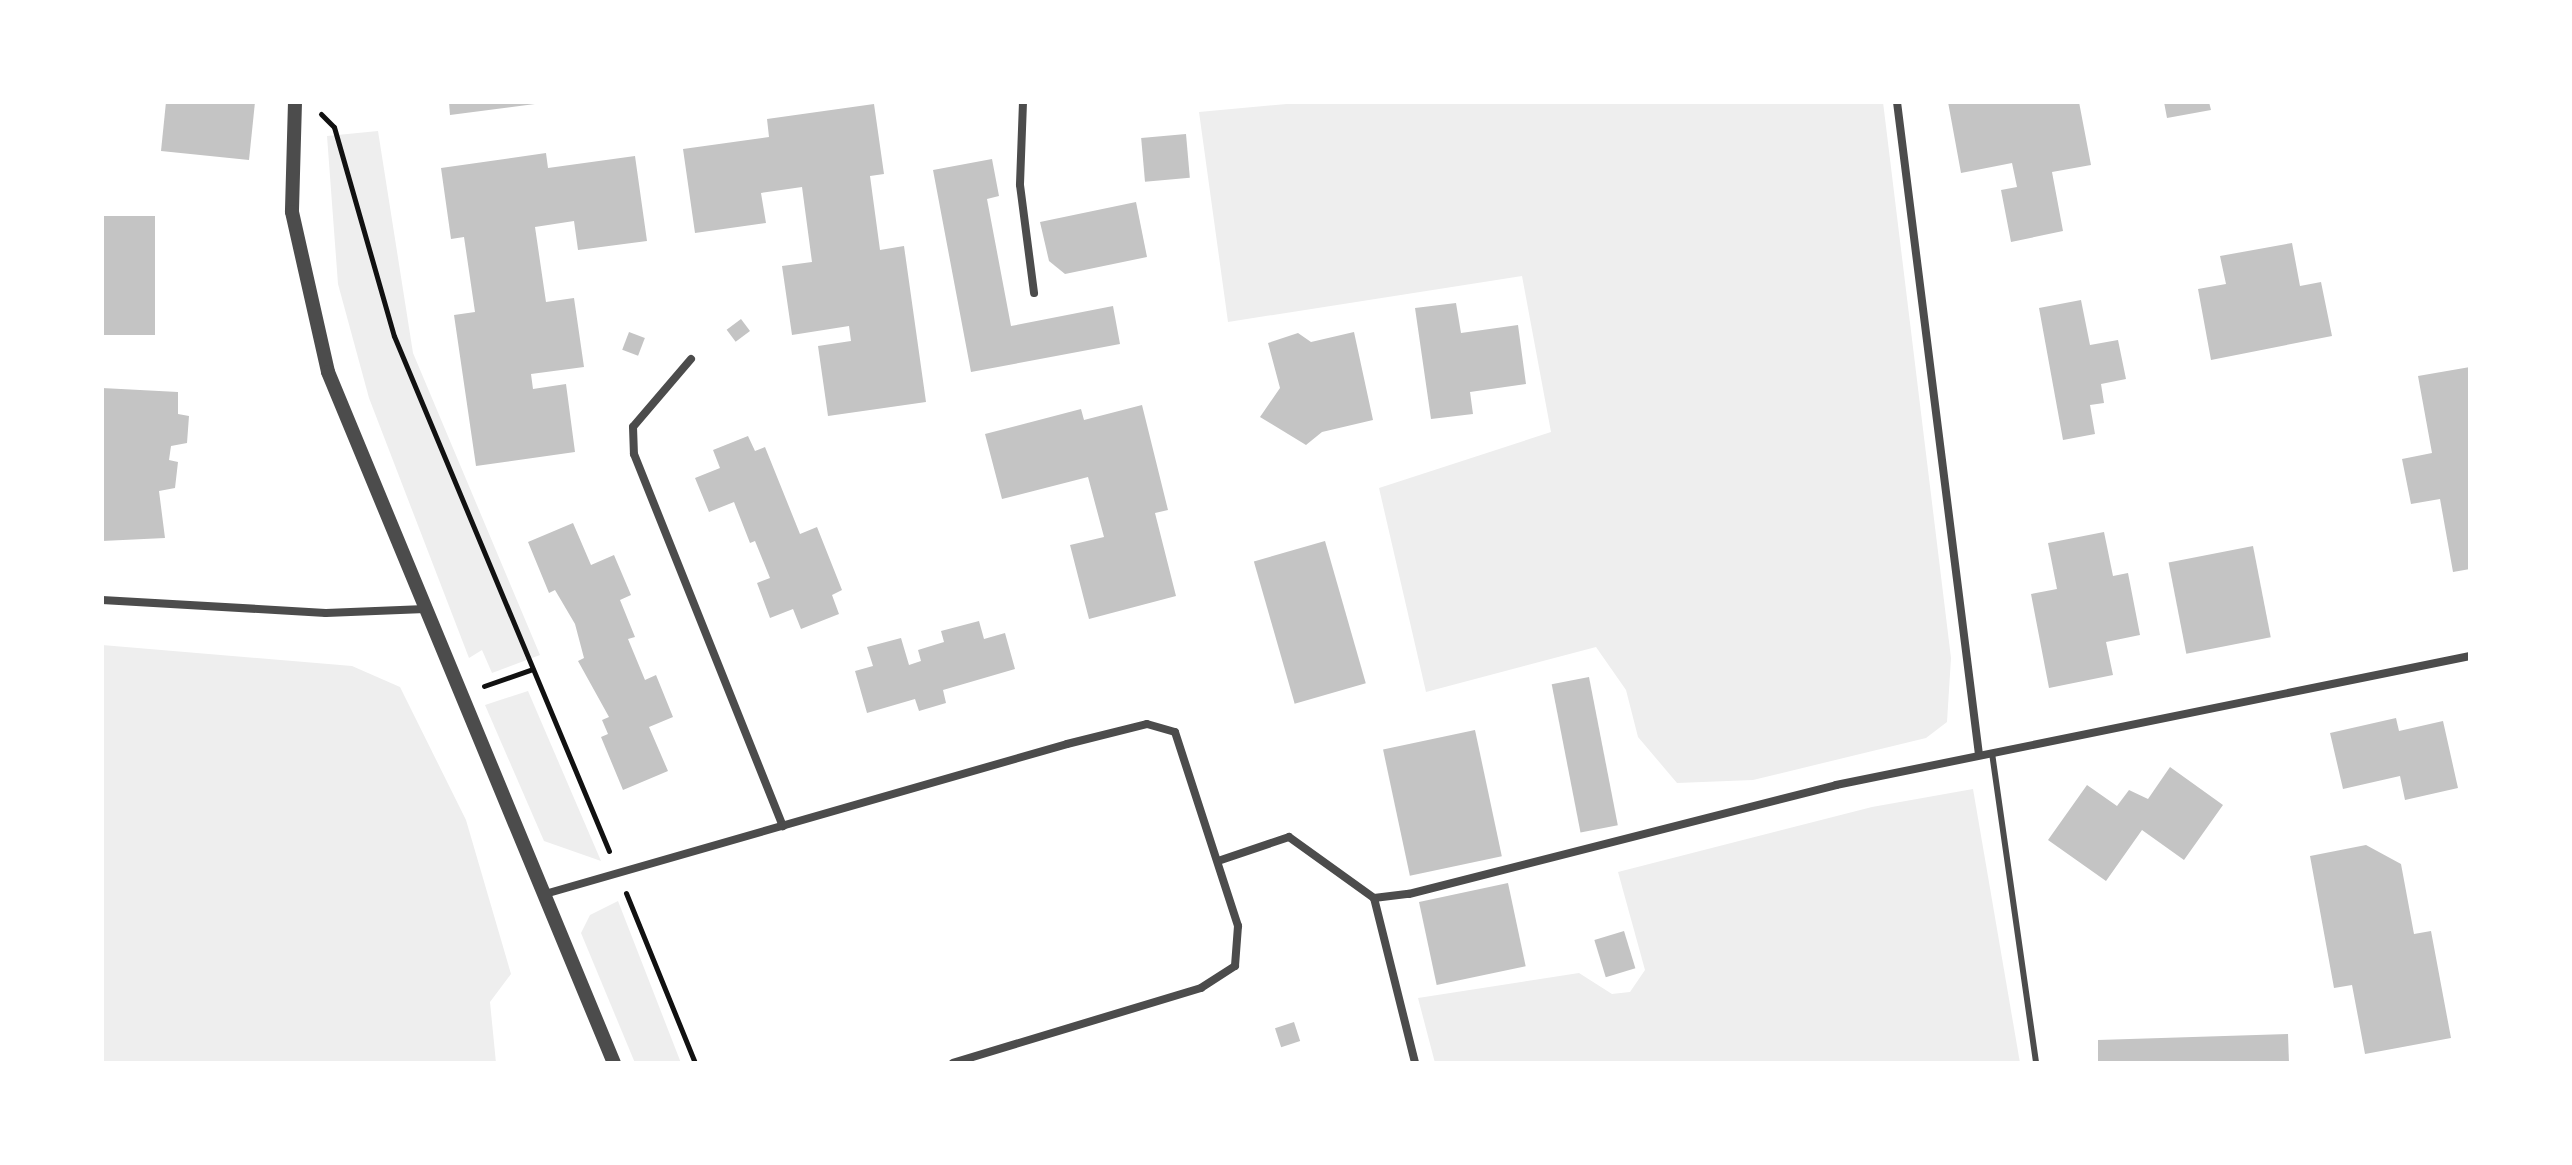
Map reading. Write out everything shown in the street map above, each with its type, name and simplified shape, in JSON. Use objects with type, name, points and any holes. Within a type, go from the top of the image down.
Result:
[{"type":"street","points":[[295,102],[298,262],[328,372],[614,1063]]},
{"type":"street","points":[[1023,102],[1020,185],[1034,293]]},
{"type":"street","points":[[1897,102],[1979,755]]},
{"type":"street","points":[[691,359],[633,427],[634,454],[783,826]]},
{"type":"street","points":[[102,600],[326,613],[425,609]]},
{"type":"street","points":[[1374,898],[1979,755],[2470,656]]},
{"type":"street","points":[[545,894],[1161,723],[1175,732],[1185,754],[1218,861],[1238,948],[1235,966],[1216,982],[953,1063]]},
{"type":"street","points":[[1218,861],[1289,837],[1374,898],[1415,1063]]},
{"type":"lane","points":[[1992,753],[2036,1063]]},
{"type":"path","points":[[309,102],[334,127],[394,336],[695,1063]]},
{"type":"path","points":[[461,694],[530,670]]},
{"type":"shaded area","points":[[1309,102],[1883,102],[1951,658],[1947,722],[1926,738],[1753,780],[1677,783],[1638,737],[1626,690],[1596,647],[1426,692],[1379,488],[1551,432],[1522,276],[1228,322],[1199,112]]},
{"type":"shaded area","points":[[378,131],[413,353],[540,655],[492,673],[482,650],[469,658],[369,398],[338,284],[327,136]]},
{"type":"shaded area","points":[[102,645],[352,666],[400,687],[466,820],[511,974],[490,1002],[496,1063],[102,1063]]},
{"type":"shaded area","points":[[528,691],[601,861],[544,841],[485,705]]},
{"type":"shaded area","points":[[1973,789],[2020,1063],[1435,1063],[1418,998],[1579,973],[1612,994],[1630,992],[1645,970],[1618,872],[1872,807]]},
{"type":"shaded area","points":[[618,901],[681,1063],[635,1063],[581,933],[590,915]]},
{"type":"building","points":[[166,102],[255,102],[249,160],[161,151]]},
{"type":"building","points":[[449,102],[535,102],[535,104],[450,115]]},
{"type":"building","points":[[1948,102],[2079,102],[2091,165],[2052,172],[2063,231],[2011,242],[2001,190],[2017,187],[2012,163],[1961,173]]},
{"type":"building","points":[[2164,102],[2209,102],[2211,110],[2167,118]]},
{"type":"building","points":[[874,104],[884,174],[870,176],[880,250],[904,246],[926,402],[828,416],[818,346],[851,341],[849,326],[792,335],[782,266],[812,262],[802,187],[761,193],[766,223],[695,233],[683,149],[769,137],[767,119]]},
{"type":"building","points":[[1186,134],[1190,178],[1145,182],[1141,138]]},
{"type":"building","points":[[546,153],[548,168],[635,156],[647,241],[578,250],[574,221],[535,227],[546,302],[574,298],[584,367],[531,374],[533,389],[566,384],[575,452],[476,466],[454,315],[475,312],[464,237],[451,239],[441,168]]},
{"type":"building","points":[[992,159],[999,196],[987,199],[1011,326],[1113,306],[1120,344],[971,372],[933,170]]},
{"type":"building","points":[[1136,202],[1147,257],[1065,274],[1049,261],[1040,222]]},
{"type":"building","points":[[102,216],[155,216],[155,335],[102,335]]},
{"type":"building","points":[[2292,243],[2300,286],[2321,282],[2332,336],[2211,360],[2198,289],[2226,284],[2220,256]]},
{"type":"building","points":[[2081,300],[2090,345],[2118,340],[2126,379],[2101,384],[2104,403],[2090,405],[2095,434],[2063,440],[2039,308]]},
{"type":"building","points":[[1456,303],[1461,333],[1518,325],[1526,384],[1470,392],[1473,414],[1431,419],[1415,308]]},
{"type":"building","points":[[741,319],[750,331],[736,342],[727,330]]},
{"type":"building","points":[[629,332],[645,338],[638,356],[622,350]]},
{"type":"building","points":[[1354,332],[1373,420],[1322,432],[1306,445],[1260,417],[1280,388],[1268,343],[1298,333],[1311,342]]},
{"type":"building","points":[[2470,367],[2470,569],[2453,572],[2440,499],[2411,504],[2402,459],[2432,453],[2418,376]]},
{"type":"building","points":[[102,388],[178,392],[178,414],[189,416],[187,443],[171,446],[169,460],[178,462],[175,488],[159,491],[165,538],[102,541]]},
{"type":"building","points":[[1142,405],[1168,510],[1155,513],[1176,596],[1089,619],[1070,545],[1104,537],[1088,477],[1002,499],[985,434],[1081,409],[1084,420]]},
{"type":"building","points":[[748,436],[755,451],[765,447],[800,534],[817,527],[842,590],[832,595],[839,614],[801,629],[793,609],[770,618],[757,583],[770,578],[755,541],[750,543],[734,502],[709,512],[695,478],[720,468],[713,450]]},
{"type":"building","points":[[573,523],[591,565],[614,555],[631,595],[620,600],[635,637],[628,639],[645,680],[656,675],[673,717],[649,727],[668,771],[623,790],[601,737],[608,734],[602,720],[609,717],[578,661],[584,658],[575,624],[555,590],[549,593],[528,542]]},
{"type":"building","points":[[2104,532],[2113,576],[2128,573],[2140,635],[2106,642],[2113,675],[2049,688],[2031,594],[2057,589],[2048,543]]},
{"type":"building","points":[[1325,541],[1366,683],[1295,704],[1254,561]]},
{"type":"building","points":[[2253,546],[2271,637],[2186,654],[2169,562]]},
{"type":"building","points":[[979,621],[984,639],[1005,633],[1015,669],[943,690],[946,703],[919,711],[915,699],[867,713],[855,671],[873,666],[867,647],[901,638],[909,665],[921,661],[918,650],[944,642],[941,631]]},
{"type":"building","points":[[1589,677],[1618,825],[1581,832],[1552,684]]},
{"type":"building","points":[[2396,718],[2399,731],[2443,721],[2458,788],[2405,800],[2400,776],[2343,789],[2330,733]]},
{"type":"building","points":[[1475,730],[1502,856],[1410,876],[1383,750]]},
{"type":"building","points":[[2170,767],[2223,805],[2184,860],[2142,830],[2106,881],[2048,840],[2087,785],[2117,806],[2129,790],[2148,799]]},
{"type":"building","points":[[2366,845],[2401,864],[2414,934],[2431,931],[2451,1038],[2365,1054],[2352,985],[2334,988],[2310,856]]},
{"type":"building","points":[[1508,883],[1526,966],[1437,985],[1419,902]]},
{"type":"building","points":[[1624,931],[1635,968],[1606,977],[1594,940]]},
{"type":"building","points":[[1294,1022],[1300,1041],[1281,1047],[1275,1028]]},
{"type":"building","points":[[2288,1034],[2289,1063],[2098,1063],[2098,1040]]}]
